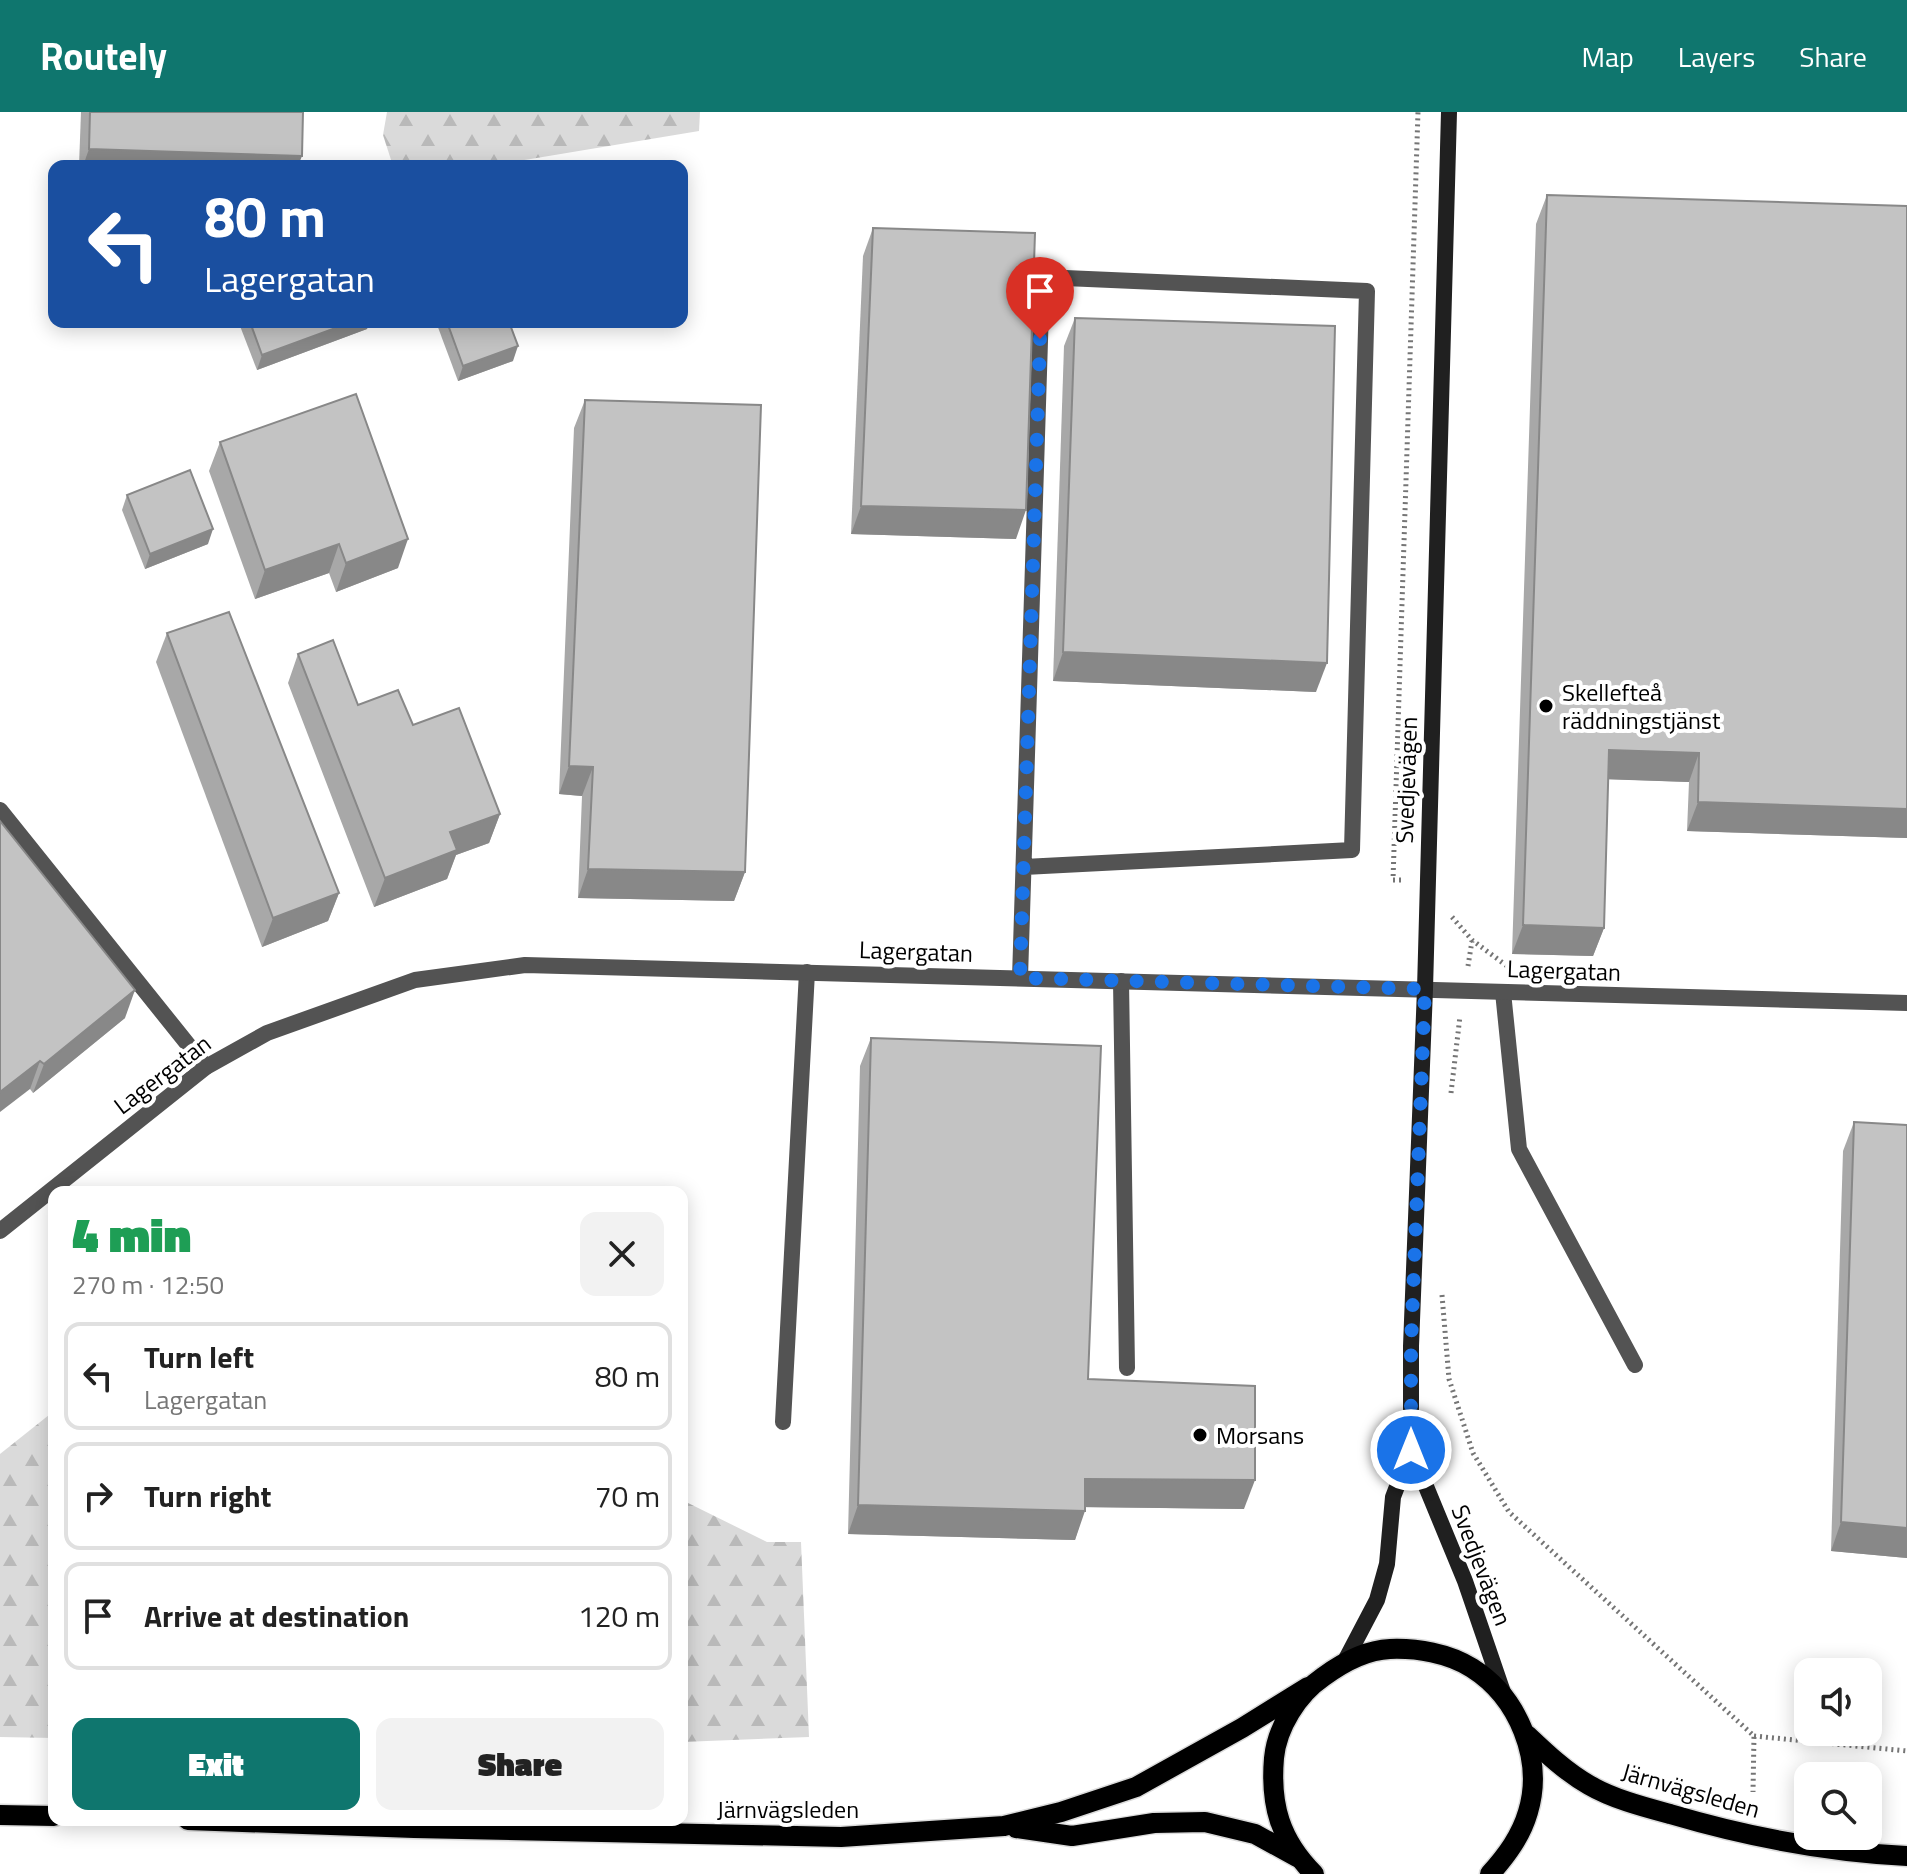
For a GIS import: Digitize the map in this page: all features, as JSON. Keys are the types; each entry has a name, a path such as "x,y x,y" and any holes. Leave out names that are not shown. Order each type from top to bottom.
{"main road":[{"name":"Järnvägsleden","path":"358,1826 841,1837 1004,1826 1061,1812 1136,1787 1308,1687 1345,1661 1387,1649 1431,1651 1472,1668 1505,1698 1527,1735 1551,1758 1591,1786 1648,1808 1740,1834 1850,1853 1907,1856"},
{"path":"1308,1687 1288,1716 1275,1750 1271,1786 1279,1822 1297,1857 1314,1874"},
{"path":"1490,1874 1515,1844 1529,1810 1532,1773 1527,1735"},
{"path":"0,1815 48,1816"},
{"name":"Järnvägsleden","path":"1004,1826 1072,1836 1154,1823 1205,1822 1255,1834 1297,1857"}],"street":[{"name":"Svedjevägen","path":"1345,1661 1377,1600 1387,1564 1393,1497 1411,1450 1411,1346 1425,989 1449,112"},
{"path":"1020,978 1042,277 1367,291 1352,850 1024,867"},
{"path":"0,810 206,1067"},
{"name":"Lagergatan","path":"57,1186 206,1067 267,1033 415,980 525,965 1907,1003"},
{"path":"783,1422 807,972"},
{"path":"1121,981 1127,1368"},
{"path":"1503,992 1519,1149 1635,1365"},
{"name":"Lagergatan","path":"0,1231 48,1193"},
{"name":"Svedjevägen","path":"1411,1450 1465,1581 1505,1698"}],"path":[{"path":"1418,112 1393,880 1428,881"},
{"path":"1450,914 1472,940 1507,966 1519,969"},
{"path":"1450,1106 1472,940"},
{"path":"1442,1294 1449,1379 1473,1453 1509,1512 1754,1736 1907,1751"},
{"path":"1753,1792 1754,1736"}],"green space":[{"path":"387,112 700,112 699,131 525,160 391,160 383,135"},
{"path":"48,1416 48,1738 0,1737 0,1454"},
{"path":"688,1503 767,1542 801,1542 809,1737 688,1742"}],"building":[{"path":"90,112 303,112 302,156 89,149"},
{"path":"1547,195 1907,206 1907,809 1698,802 1699,753 1609,750 1604,928 1523,925"},
{"path":"873,228 1035,233 1026,510 861,506"},
{"path":"1075,318 1335,326 1327,663 1063,652"},
{"path":"252,328 336,328 262,355"},
{"path":"449,328 511,328 518,346 463,366"},
{"path":"356,394 408,539 346,563 339,544 265,570 220,442"},
{"path":"585,400 761,405 745,872 588,869 593,767 569,766"},
{"path":"190,470 213,529 150,554 127,495"},
{"path":"229,612 339,893 273,918 167,633"},
{"path":"333,640 358,705 398,690 413,725 459,708 500,814 450,832 457,850 385,878 298,654"},
{"path":"0,821 135,990 44,1064 40,1061 0,1092"},
{"path":"871,1038 1101,1046 1088,1379 1255,1386 1255,1480 1085,1479 1085,1511 858,1505"},
{"path":"1854,1122 1907,1125 1907,1528 1841,1522"}],"place":[{"name":"Skellefteå räddningstjänst","path":"1546,706"},
{"name":"Morsans","path":"1200,1435"}],"route":[{"path":"1040,339 1020,978 1425,989 1411,1346 1411,1450"}]}
